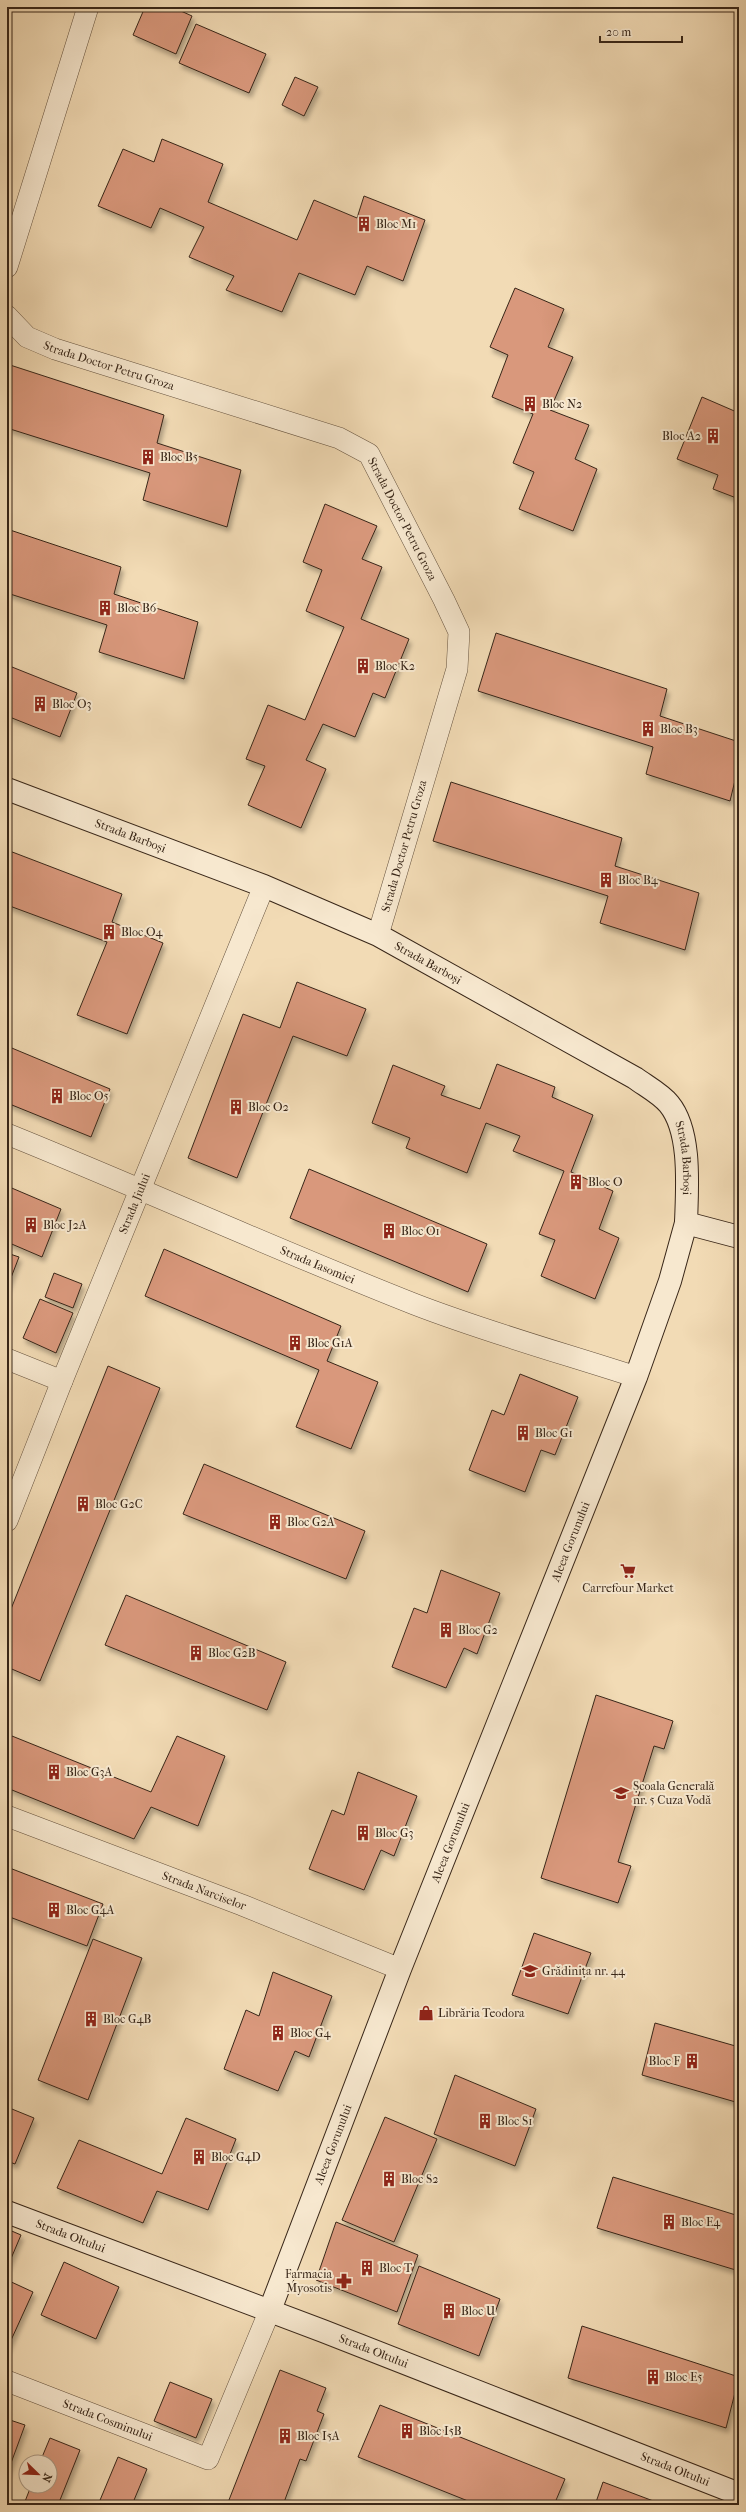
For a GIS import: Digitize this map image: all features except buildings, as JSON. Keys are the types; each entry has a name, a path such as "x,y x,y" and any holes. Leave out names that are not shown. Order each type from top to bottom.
{"street":[{"path":"7,267 88,7"},
{"name":"Strada Doctor Petru Groza","path":"7,316 27,337 55,350 339,438 369,454 459,632 457,669 378,934"},
{"name":"Strada Barboși","path":"7,788 264,886 378,934 635,1078 669,1104 679,1124 688,1166 686,1223"},
{"name":"Strada Jiului","path":"7,1521 62,1381 264,886"},
{"name":"Strada Iasomiei","path":"7,1134 142,1188 414,1304 636,1377"},
{"path":"686,1223 739,1237"},
{"name":"Aleea Gorunului","path":"208,2459 270,2310 400,1969 636,1377 670,1281 686,1223"},
{"path":"7,1359 62,1381"},
{"name":"Strada Narciselor","path":"7,1816 242,1905 400,1969"},
{"name":"Strada Oltului","path":"7,2212 270,2310 739,2494"},
{"name":"Strada Cosminului","path":"7,2381 208,2459"}],"place":[{"name":"Bloc M1","path":"364,224"},
{"name":"Bloc N2","path":"530,404"},
{"name":"Bloc A2","path":"713,436"},
{"name":"Bloc B5","path":"148,457"},
{"name":"Bloc B6","path":"105,608"},
{"name":"Bloc K2","path":"363,666"},
{"name":"Bloc O3","path":"40,704"},
{"name":"Bloc B3","path":"648,729"},
{"name":"Bloc B4","path":"606,880"},
{"name":"Bloc O4","path":"109,932"},
{"name":"Bloc O5","path":"57,1096"},
{"name":"Bloc O2","path":"236,1107"},
{"name":"Bloc O","path":"576,1182"},
{"name":"Bloc J2A","path":"31,1225"},
{"name":"Bloc O1","path":"389,1231"},
{"name":"Bloc G1A","path":"295,1343"},
{"name":"Bloc G1","path":"523,1433"},
{"name":"Bloc G2C","path":"83,1504"},
{"name":"Bloc G2A","path":"275,1522"},
{"name":"Carrefour Market","path":"628,1571"},
{"name":"Bloc G2","path":"446,1630"},
{"name":"Bloc G2B","path":"196,1653"},
{"name":"Bloc G3A","path":"54,1772"},
{"name":"Școala Generală nr. 5 Cuza Vodă","path":"621,1793"},
{"name":"Bloc G3","path":"363,1833"},
{"name":"Bloc G4A","path":"54,1910"},
{"name":"Grădinița nr. 44","path":"530,1971"},
{"name":"Librăria Teodora","path":"426,2013"},
{"name":"Bloc G4B","path":"91,2019"},
{"name":"Bloc G4","path":"278,2033"},
{"name":"Bloc F","path":"692,2061"},
{"name":"Bloc S1","path":"485,2121"},
{"name":"Bloc G4D","path":"199,2157"},
{"name":"Bloc S2","path":"389,2179"},
{"name":"Bloc E4","path":"669,2222"},
{"name":"Bloc T","path":"367,2268"},
{"name":"Farmacia Myosotis","path":"344,2281"},
{"name":"Bloc U","path":"449,2311"},
{"name":"Bloc E5","path":"653,2377"},
{"name":"Bloc I5B","path":"407,2431"},
{"name":"Bloc I5A","path":"285,2436"}]}
